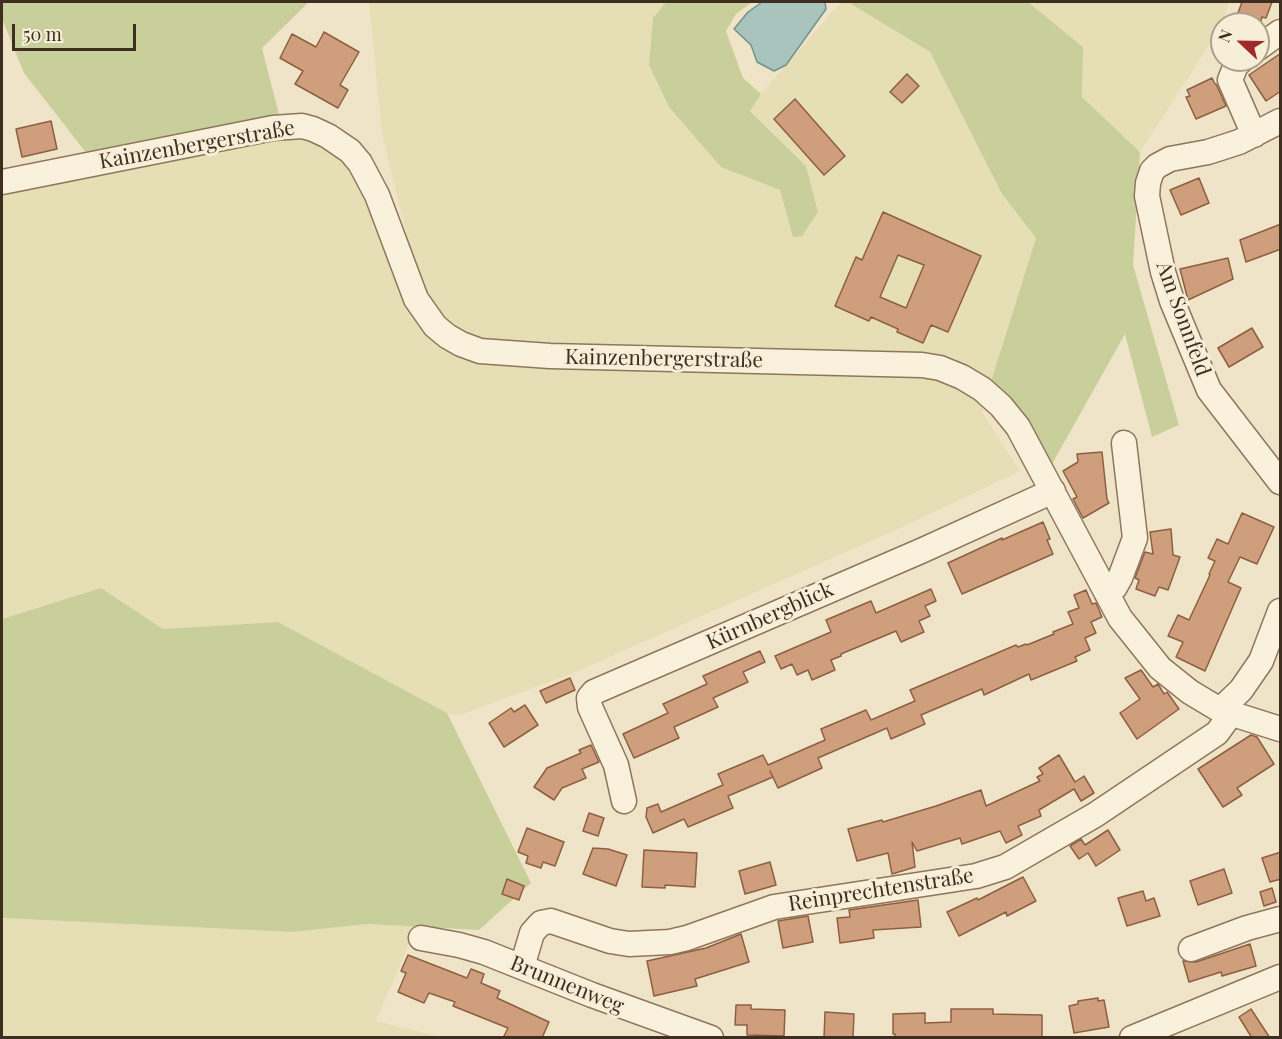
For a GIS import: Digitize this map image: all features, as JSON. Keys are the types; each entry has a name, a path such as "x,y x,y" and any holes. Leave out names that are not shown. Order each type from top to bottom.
{"street":[{"path":"1233,72 1230,80 1254,135"},
{"name":"Am Sonnfeld","path":"1281,121 1239,142 1208,152 1170,159 1152,171 1148,183 1148,196 1163,272 1209,390 1281,482"},
{"name":"Kainzenbergerstraße","path":"2,182 273,128 291,126 313,129 337,141 360,163 377,195 416,300 435,326 461,344 480,351 520,354 896,363 940,368 962,377 982,389 1001,406 1018,427 1120,618 1160,668 1190,692 1226,712 1281,729"},
{"path":"1107,594 1120,578 1135,538 1124,442"},
{"name":"Kürnbergblick","path":"624,801 616,765 590,708 589,698 594,692 921,551 1053,491"},
{"name":"Reinprechtenstraße","path":"522,967 532,933 541,924 551,921 610,941 629,944 669,942 687,938 774,907 976,876 1005,867 1095,815 1217,733 1226,712 1261,661 1281,611"},
{"path":"1191,949 1247,928 1281,919"},
{"name":"Brunnenweg","path":"421,938 467,947 601,999 711,1038"},
{"path":"1132,1038 1169,1031 1281,977"}],"shaded area":[{"path":"369,2 666,2 653,18 649,65 669,107 721,167 780,190 794,237 802,236 818,212 806,166 750,110 761,94 841,2 848,2 930,52 1002,194 1036,238 982,412 1020,471 909,524 571,674 460,715 447,713 278,622 163,629 101,588 2,619 2,188 263,134 302,133 331,142 347,155 363,177 414,305 438,334 464,351 502,359 765,366 767,354 480,343 452,329 422,297 382,134"},
{"path":"1028,2 1229,2 1226,12 1210,12 1210,44 1140,152 1082,97 1083,47"},
{"path":"2,918 293,932 368,924 414,926 413,935 376,1021 440,1037 2,1038"}],"green space":[{"path":"2,2 309,2 262,48 281,122 91,159 24,73 2,19"},
{"path":"666,2 752,2 736,14 726,31 743,78 761,94 750,111 806,166 818,212 802,236 793,237 780,190 721,167 669,107 649,65 653,18"},
{"path":"848,2 1028,2 1083,47 1082,97 1140,152 1133,265 1179,425 1152,437 1125,334 1052,464 1019,411 990,385 1036,238 1002,194 930,52"},
{"path":"101,588 163,629 278,622 447,713 531,883 479,930 368,924 293,932 2,918 2,619"}],"water":[{"path":"762,2 825,2 826,9 786,65 774,71 757,62 751,45 734,29 748,12"}],"building":[{"path":"1242,2 1272,2 1268,12 1238,12"},
{"path":"324,32 359,52 340,85 348,90 338,108 295,84 303,71 280,58 292,34 316,47"},
{"path":"1281,53 1281,91 1266,101 1249,75 1253,72 1270,72 1270,61"},
{"path":"907,74 919,86 902,103 890,92"},
{"path":"1212,78 1226,106 1196,119 1186,97 1190,96 1187,90"},
{"path":"795,99 845,156 824,175 774,119"},
{"path":"51,121 57,149 22,157 16,129"},
{"path":"1199,178 1209,203 1181,215 1170,190"},
{"path":"883,212 981,256 948,332 931,325 923,343 871,317 869,321 835,306 856,257 862,260","holes":["898,255 924,265 906,308 880,297"]},
{"path":"1281,224 1281,249 1246,262 1240,240"},
{"path":"1228,258 1233,279 1188,300 1180,269"},
{"path":"1252,328 1263,347 1229,367 1218,348"},
{"path":"1102,452 1109,503 1083,518 1073,499 1077,497 1063,471 1078,462 1077,454"},
{"path":"1242,513 1274,527 1257,564 1240,557 1228,582 1241,588 1205,671 1176,657 1183,642 1168,636 1178,615 1189,620 1215,561 1208,558 1217,539 1228,544"},
{"path":"1043,522 1053,554 962,594 948,563"},
{"path":"1171,529 1173,555 1180,557 1168,590 1159,587 1155,596 1136,589 1139,580 1135,578 1145,552 1153,554 1150,532"},
{"path":"931,589 936,601 925,606 930,616 919,621 924,632 901,642 896,631 841,654 831,660 835,670 812,680 808,670 797,675 792,664 781,669 775,656 831,632 826,620 871,601 876,613"},
{"path":"1086,590 1092,604 1096,603 1102,617 1091,622 1096,633 1085,638 1090,650 1075,657 1077,661 1031,680 1029,674 984,695 982,689 921,715 925,724 891,739 887,728 818,758 822,768 778,788 773,777 728,796 733,808 688,827 684,819 653,833 646,817 647,808 658,804 661,812 723,785 718,774 763,755 768,765 825,740 821,729 866,710 871,720 915,701 910,690 1016,645 1018,647 1027,645 1054,634 1053,632 1073,624 1068,612 1079,608 1074,595"},
{"path":"760,651 765,662 743,672 748,682 713,698 718,707 674,727 679,738 634,758 623,734 668,713 663,704 707,684 703,676"},
{"path":"1141,670 1153,687 1158,684 1164,694 1167,692 1179,709 1137,739 1120,713 1140,699 1125,678"},
{"path":"570,678 575,690 546,703 540,691"},
{"path":"525,705 538,725 504,747 489,723 511,708 514,712"},
{"path":"1251,735 1257,737 1274,764 1237,788 1242,795 1223,807 1198,769"},
{"path":"591,745 599,762 582,769 586,778 562,788 554,800 534,787 547,768 581,753 579,750"},
{"path":"1059,755 1075,782 1084,776 1094,793 1081,801 1074,789 1039,810 1041,816 1018,826 1022,835 1006,843 1000,831 962,844 960,838 917,851 912,842 915,867 892,874 888,853 857,861 848,829 882,820 883,822 981,790 986,806 1040,781 1037,777 1043,774 1039,768"},
{"path":"589,813 604,818 598,836 583,831"},
{"path":"527,828 564,842 555,866 543,862 541,868 526,863 528,856 518,852"},
{"path":"1108,830 1120,850 1096,866 1088,853 1079,859 1070,846 1081,839 1085,845"},
{"path":"593,848 608,849 627,855 616,886 583,874"},
{"path":"644,850 697,853 695,887 665,885 665,888 642,887"},
{"path":"1281,852 1281,879 1270,882 1262,858"},
{"path":"770,862 776,885 745,894 739,871"},
{"path":"1224,869 1232,893 1198,905 1190,881"},
{"path":"1023,877 1036,901 1007,916 1006,912 959,936 947,912 977,898 978,900"},
{"path":"507,879 524,886 519,900 502,894"},
{"path":"1272,888 1276,902 1264,906 1260,892"},
{"path":"1143,891 1146,901 1154,898 1160,916 1127,926 1118,898"},
{"path":"918,900 921,927 873,930 874,938 840,943 837,918 850,917 849,910"},
{"path":"808,916 813,942 783,948 778,921"},
{"path":"741,934 749,962 695,979 697,986 654,996 647,961 706,948"},
{"path":"1250,944 1256,966 1222,976 1221,972 1189,982 1183,961 1196,962"},
{"path":"408,955 467,978 471,969 484,974 481,983 500,991 497,998 549,1022 542,1038 503,1038 508,1028 453,1006 455,1002 429,993 424,1003 398,992 406,973 401,971"},
{"path":"1098,998 1098,1001 1104,1000 1109,1027 1074,1033 1069,1006 1078,1004 1078,1001"},
{"path":"736,1005 751,1005 751,1009 785,1010 784,1036 747,1035 747,1025 735,1025"},
{"path":"951,1009 993,1009 993,1014 1042,1015 1042,1038 895,1038 893,1034 893,1014 925,1013 925,1023 951,1022"},
{"path":"1251,1009 1270,1038 1252,1038 1239,1017"},
{"path":"825,1012 854,1014 853,1038 824,1038"}]}
